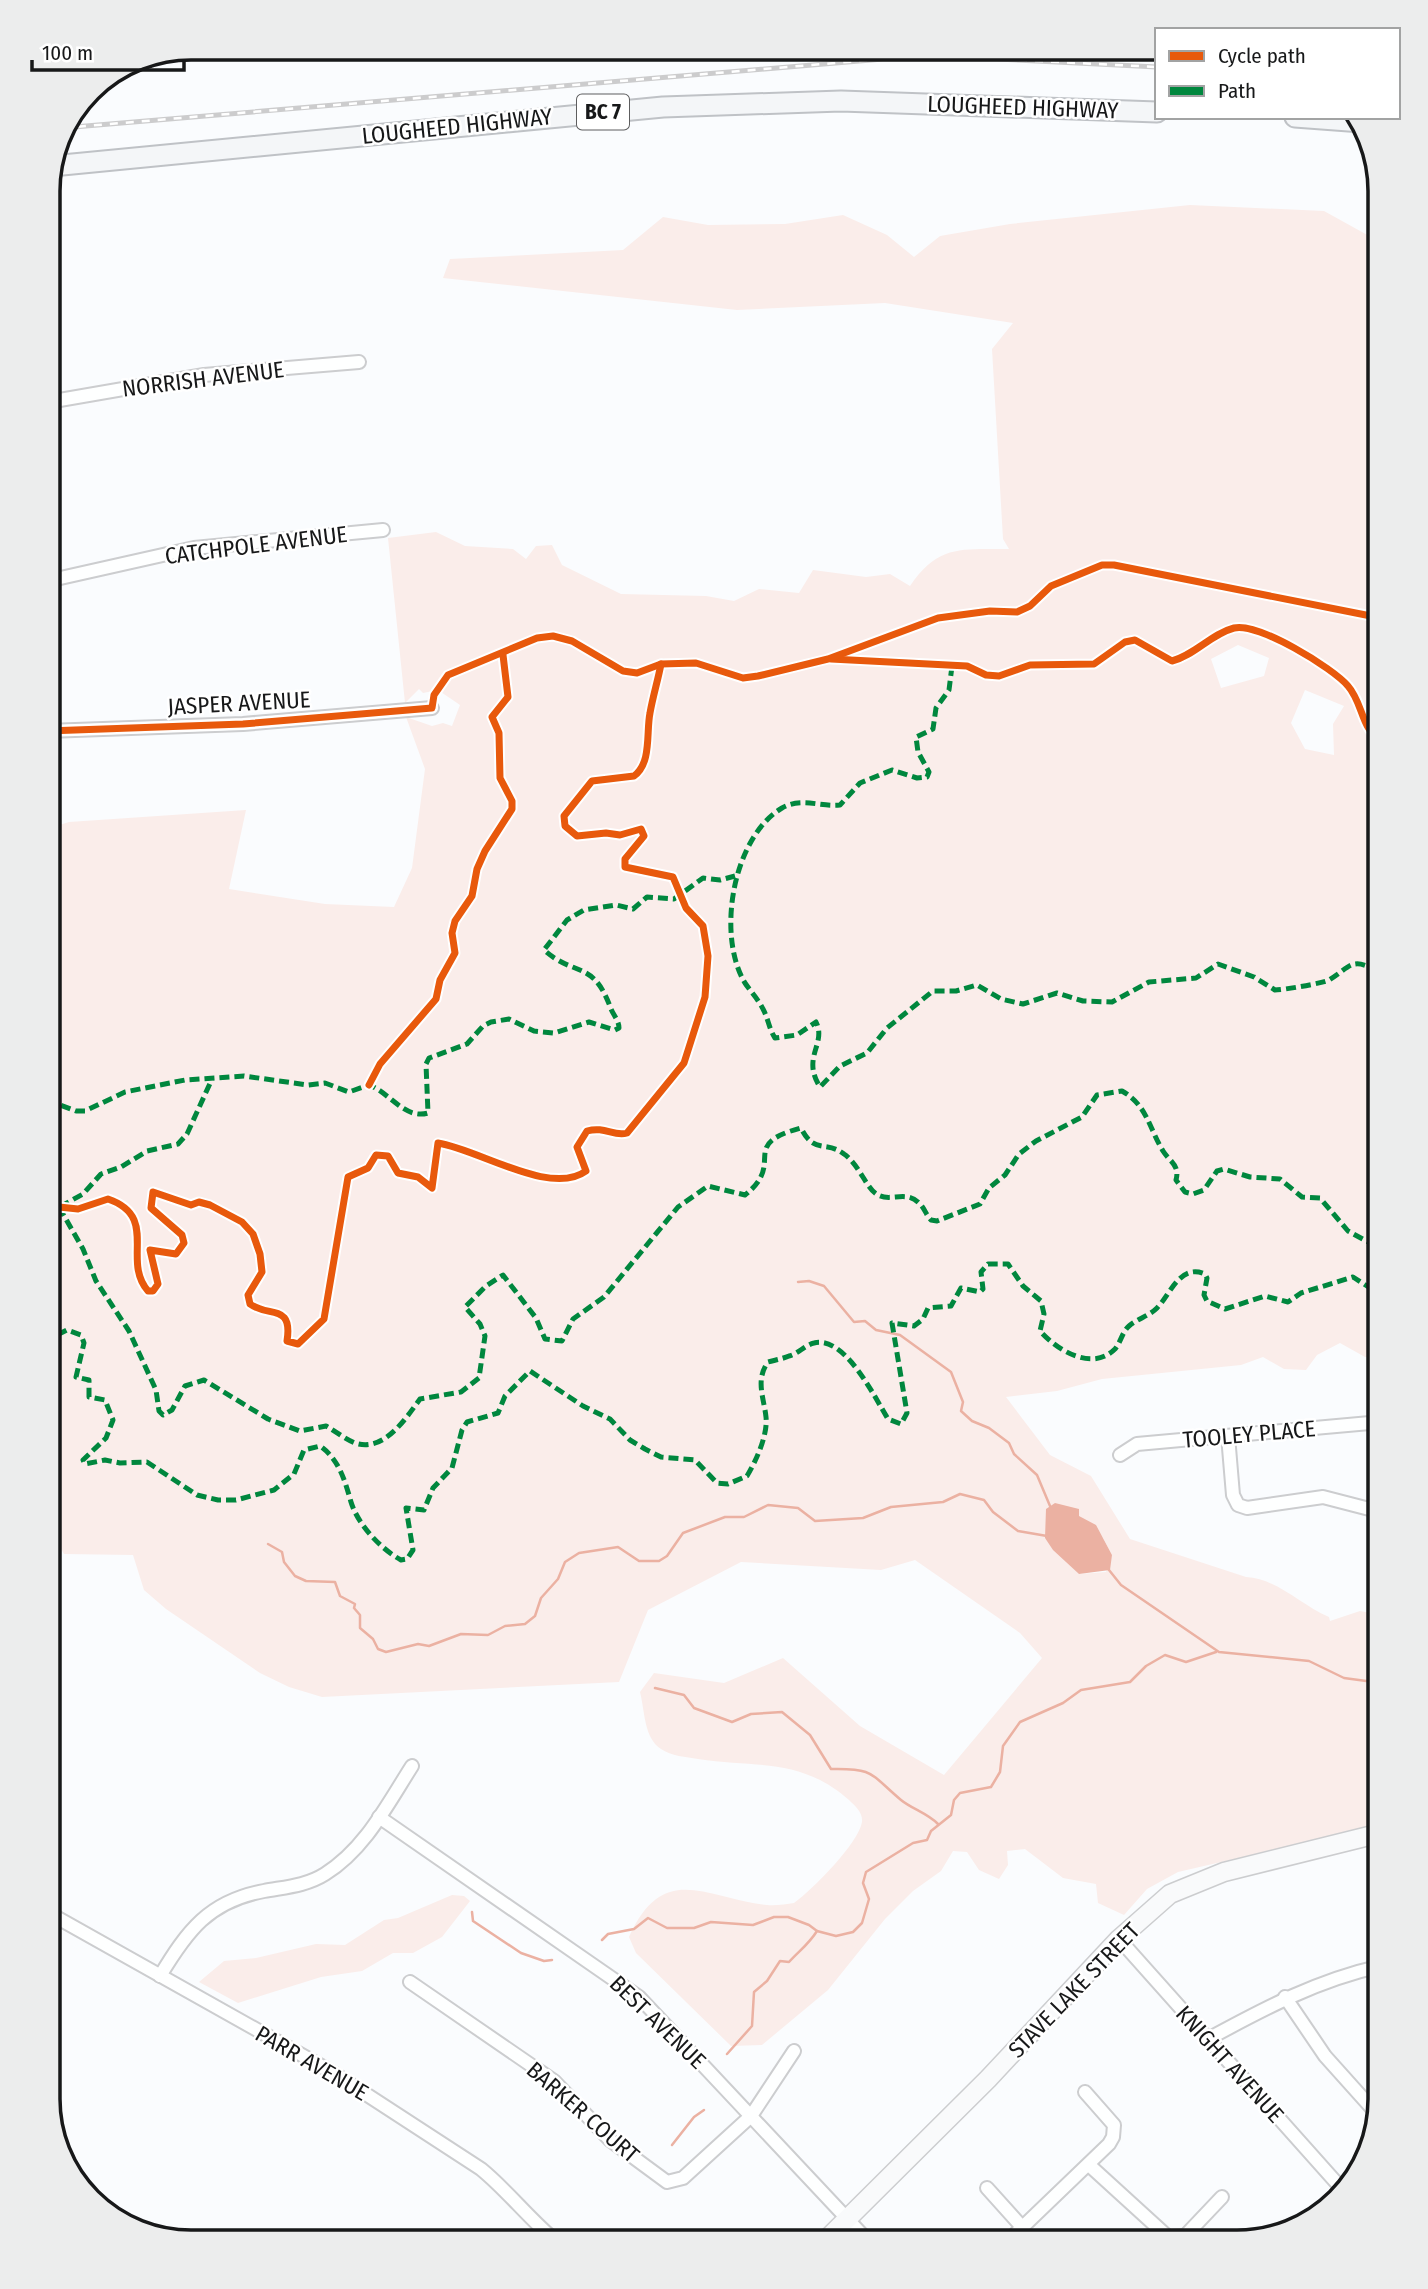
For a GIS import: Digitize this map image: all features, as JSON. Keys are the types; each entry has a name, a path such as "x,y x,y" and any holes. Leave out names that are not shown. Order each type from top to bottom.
{"main road":[{"name":"LOUGHEED HIGHWAY","path":"63,165 663,107 841,101 1155,112"},
{"path":"1322,119 1348,121"},
{"name":"STAVE LAKE STREET","path":"837,2230 988,2079 1119,1940 1182,1887 1237,1869 1368,1836"}],"street":[{"name":"NORRISH AVENUE","path":"60,400 204,375 359,362"},
{"name":"CATCHPOLE AVENUE","path":"60,578 194,548 383,530"},
{"name":"JASPER AVENUE","path":"60,731 243,724 432,708"},
{"name":"TOOLEY PLACE","path":"1120,1455 1137,1444 1368,1423"},
{"path":"1227,1436 1233,1495 1238,1505 1247,1508 1323,1497 1368,1509"},
{"path":"160,1976 178,1946 203,1917 248,1894 296,1886 324,1875 351,1856 412,1766"},
{"name":"BEST AVENUE","path":"379,1817 626,1986 858,2230"},
{"name":"PARR AVENUE","path":"60,1919 332,2072 481,2169 497,2182 541,2229"},
{"name":"KNIGHT AVENUE","path":"1119,1940 1337,2183"},
{"path":"1208,2039 1285,1997 1343,1975 1368,1969"},
{"name":"BARKER COURT","path":"410,1982 554,2081 610,2140 662,2180 675,2181 683,2178 751,2116 794,2051"},
{"path":"1285,1997 1325,2056 1368,2103"},
{"path":"1019,2230 1089,2165 1113,2137 1114,2125 1085,2092"},
{"path":"1089,2165 1160,2230"},
{"path":"987,2188 1022,2227"},
{"path":"1191,2230 1222,2197"}],"shaded area":[{"path":"1190,205 1324,211 1368,235 1368,1357 1340,1343 1317,1355 1306,1370 1284,1369 1263,1357 1241,1365 1102,1379 1057,1391 1006,1397 1050,1455 1091,1476 1130,1539 1268,1582 1329,1617 1330,1621 1360,1611 1368,1613 1368,1828 1178,1872 1147,1889 1124,1915 1098,1903 1096,1884 1063,1878 1025,1849 1007,1851 1008,1865 999,1879 979,1870 967,1852 953,1851 941,1871 913,1891 885,1919 828,1990 762,2045 731,2046 636,1953 629,1937 642,1913 657,1899 672,1891 706,1892 767,1905 794,1903 844,1854 859,1831 862,1818 849,1800 831,1786 813,1777 777,1767 684,1757 661,1749 648,1731 640,1692 654,1673 724,1683 783,1658 860,1726 944,1775 1042,1658 1020,1633 915,1560 881,1570 741,1562 648,1610 619,1682 322,1697 289,1687 260,1673 166,1609 144,1590 133,1555 64,1554 60,1547 60,825 69,822 246,810 229,889 325,904 394,907 412,868 425,769 406,717 432,726 443,723 452,726 460,705 438,690 423,693 419,689 405,703 388,538 436,532 465,546 513,549 526,559 536,546 552,545 562,565 621,594 706,596 734,601 759,589 799,593 813,570 866,577 890,574 910,586 931,562 942,556 966,550 1009,549 1003,539 992,349 1013,323 885,303 737,310 443,278 450,259 623,250 663,217 708,225 785,224 843,215 887,235 914,257 940,236 1010,224","holes":["1238,645 1269,658 1264,676 1221,688 1211,659","1305,690 1344,706 1333,724 1334,755 1305,749 1291,723","1055,1503 1087,1523 1103,1538 1112,1555 1106,1572 1079,1574 1045,1538"]},
{"path":"1055,1503 1079,1509 1079,1516 1096,1525 1112,1555 1110,1570 1079,1574 1053,1550 1045,1538 1046,1509"},
{"path":"452,1895 464,1896 470,1901 442,1937 413,1953 393,1953 362,1971 321,1977 238,2003 199,1982 224,1961 256,1958 316,1944 345,1945 384,1920 398,1918"}],"waterway":[{"path":"798,1282 809,1281 824,1286 854,1322 865,1321 876,1330 900,1335 951,1372 963,1402 961,1411 972,1421 989,1428 1009,1443 1014,1454 1037,1475 1050,1506"},
{"path":"268,1544 282,1552 284,1562 295,1576 306,1581 335,1582 340,1596 355,1604 354,1608 360,1615 360,1628 373,1639 378,1649 386,1652 418,1644 429,1646 461,1634 488,1635 505,1626 525,1624 535,1616 541,1598 558,1579 565,1562 579,1553 618,1547 639,1561 659,1561 667,1556 683,1533 725,1517 744,1517 768,1505 798,1508 815,1521 863,1518 891,1507 943,1502 960,1494 984,1500 993,1512 1018,1531 1047,1536"},
{"path":"1109,1570 1121,1585 1219,1652 1309,1661 1344,1678 1368,1681"},
{"path":"727,2054 752,2026 754,1992 767,1981 780,1961 789,1962 817,1931 836,1936 853,1932 862,1923 869,1899 863,1883 866,1872 913,1843 927,1840 931,1831 951,1815 954,1800 960,1793 991,1787 1000,1772 1003,1746 1020,1722 1063,1703 1081,1690 1130,1682 1146,1666 1165,1655 1186,1662 1216,1652"},
{"path":"655,1688 684,1695 694,1708 732,1722 751,1714 782,1712 810,1735 831,1769 856,1770 871,1774 901,1800 938,1824"},
{"path":"472,1912 473,1921 521,1953 544,1961 552,1960"},
{"path":"602,1940 608,1934 634,1929 648,1918 667,1928 694,1928 711,1922 753,1925 774,1917 788,1917 817,1931"},
{"path":"672,2145 694,2117 704,2110"}],"railway":[{"path":"77,127 871,60"},
{"path":"1017,60 1155,67"}],"marked path":[{"path":"952,666 949,690 936,708 933,729 916,737 918,752 929,772 927,777 917,778 892,770 860,783 840,805 796,803 782,808 765,822 751,841 741,863 731,914 736,963 745,983 763,1009 775,1038 797,1035 816,1022 819,1037 813,1067 820,1087 840,1066 867,1053 887,1028 933,991 956,991 977,985 1001,999 1023,1004 1057,993 1083,1001 1112,1002 1149,982 1196,978 1218,964 1254,977 1275,990 1326,981 1353,964 1368,967"},
{"path":"60,1105 76,1111 85,1111 125,1092 185,1080 244,1076 308,1085 325,1083 349,1092 369,1085 412,1113 428,1113 426,1064 429,1058 467,1044 483,1026 491,1022 509,1019 534,1031 554,1033 589,1022 615,1030 619,1028 597,983 583,971 555,959 544,950 567,920 584,910 616,905 633,909 647,897 674,899 703,878 720,880 735,876"},
{"path":"60,1207 83,1194 101,1174 121,1167 147,1151 178,1144 187,1134 212,1079"},
{"path":"60,1209 83,1249 96,1281 129,1331 156,1390 159,1411 163,1415 172,1410 185,1386 204,1380 268,1419 300,1431 326,1426 355,1443 366,1445 375,1443 393,1432 420,1399 461,1392 479,1378 485,1336 480,1324 465,1307 486,1286 503,1275 536,1318 545,1339 562,1341 573,1319 604,1297 678,1207 708,1186 745,1195 757,1183 762,1173 766,1148 771,1141 801,1128 811,1141 838,1150 849,1158 878,1195 914,1199 931,1220 937,1221 980,1204 989,1188 1005,1175 1019,1154 1036,1141 1082,1117 1097,1095 1122,1091 1142,1110 1163,1151 1175,1167 1176,1180 1185,1192 1193,1194 1204,1190 1217,1171 1224,1169 1250,1177 1280,1179 1302,1197 1320,1198 1348,1231 1368,1242"},
{"path":"60,1334 67,1330 81,1335 84,1343 76,1377 89,1380 89,1397 105,1400 113,1420 106,1438 83,1460 85,1464 105,1460 120,1463 147,1462 197,1495 218,1500 236,1500 274,1490 294,1474 304,1450 320,1446 337,1464 354,1511 365,1528 378,1543 401,1560 407,1559 413,1550 406,1508 424,1510 433,1488 452,1468 462,1430 467,1422 498,1413 505,1396 530,1371 583,1406 610,1419 630,1440 645,1449 661,1457 695,1460 717,1483 728,1484 747,1476 761,1448 766,1424 761,1382 768,1362 792,1355 814,1343 826,1343 848,1358 858,1370 888,1419 901,1424 907,1413 892,1323 914,1326 923,1319 928,1308 951,1306 961,1288 980,1292 983,1289 981,1272 988,1264 1008,1264 1023,1286 1041,1301 1044,1314 1040,1331 1047,1338 1075,1356 1096,1359 1115,1349 1127,1328 1157,1308 1176,1282 1189,1273 1205,1274 1207,1278 1204,1295 1207,1301 1225,1309 1265,1296 1288,1302 1301,1293 1353,1277 1368,1287"}],"cycle path":[{"path":"60,731 243,724 432,708 434,695 448,675 537,638 553,636 572,641 623,671 637,673 661,664 696,663 743,678 758,676 828,659 938,618 990,611 1017,612 1030,606 1051,586 1102,565 1114,565 1368,615"},
{"path":"831,659 967,666 986,675 999,676 1030,665 1094,664 1125,642 1135,640 1172,661 1226,631 1245,628 1277,639 1312,658 1340,678 1353,693 1368,726"},
{"path":"369,1085 380,1064 436,999 440,980 455,953 452,933 455,921 472,896 477,869 485,851 512,809 512,801 500,778 499,733 492,717 508,697 503,655"},
{"path":"60,1207 78,1209 108,1199 124,1207 136,1228 138,1266 148,1291 153,1291 158,1284 150,1250 176,1254 184,1243 182,1235 151,1208 153,1192 191,1205 199,1202 210,1205 242,1222 253,1234 260,1254 262,1272 248,1295 250,1304 283,1316 288,1329 287,1341 298,1344 324,1319 348,1177 368,1168 376,1155 388,1156 398,1173 418,1177 432,1188 438,1143 534,1175 571,1178 586,1171 577,1147 587,1131 627,1133 684,1063 705,997 708,956 703,926 686,908 673,877 625,867 625,859 644,836 641,829 620,835 606,833 577,836 565,826 564,816 592,781 634,776 640,770 646,755 650,713 661,664"}]}
